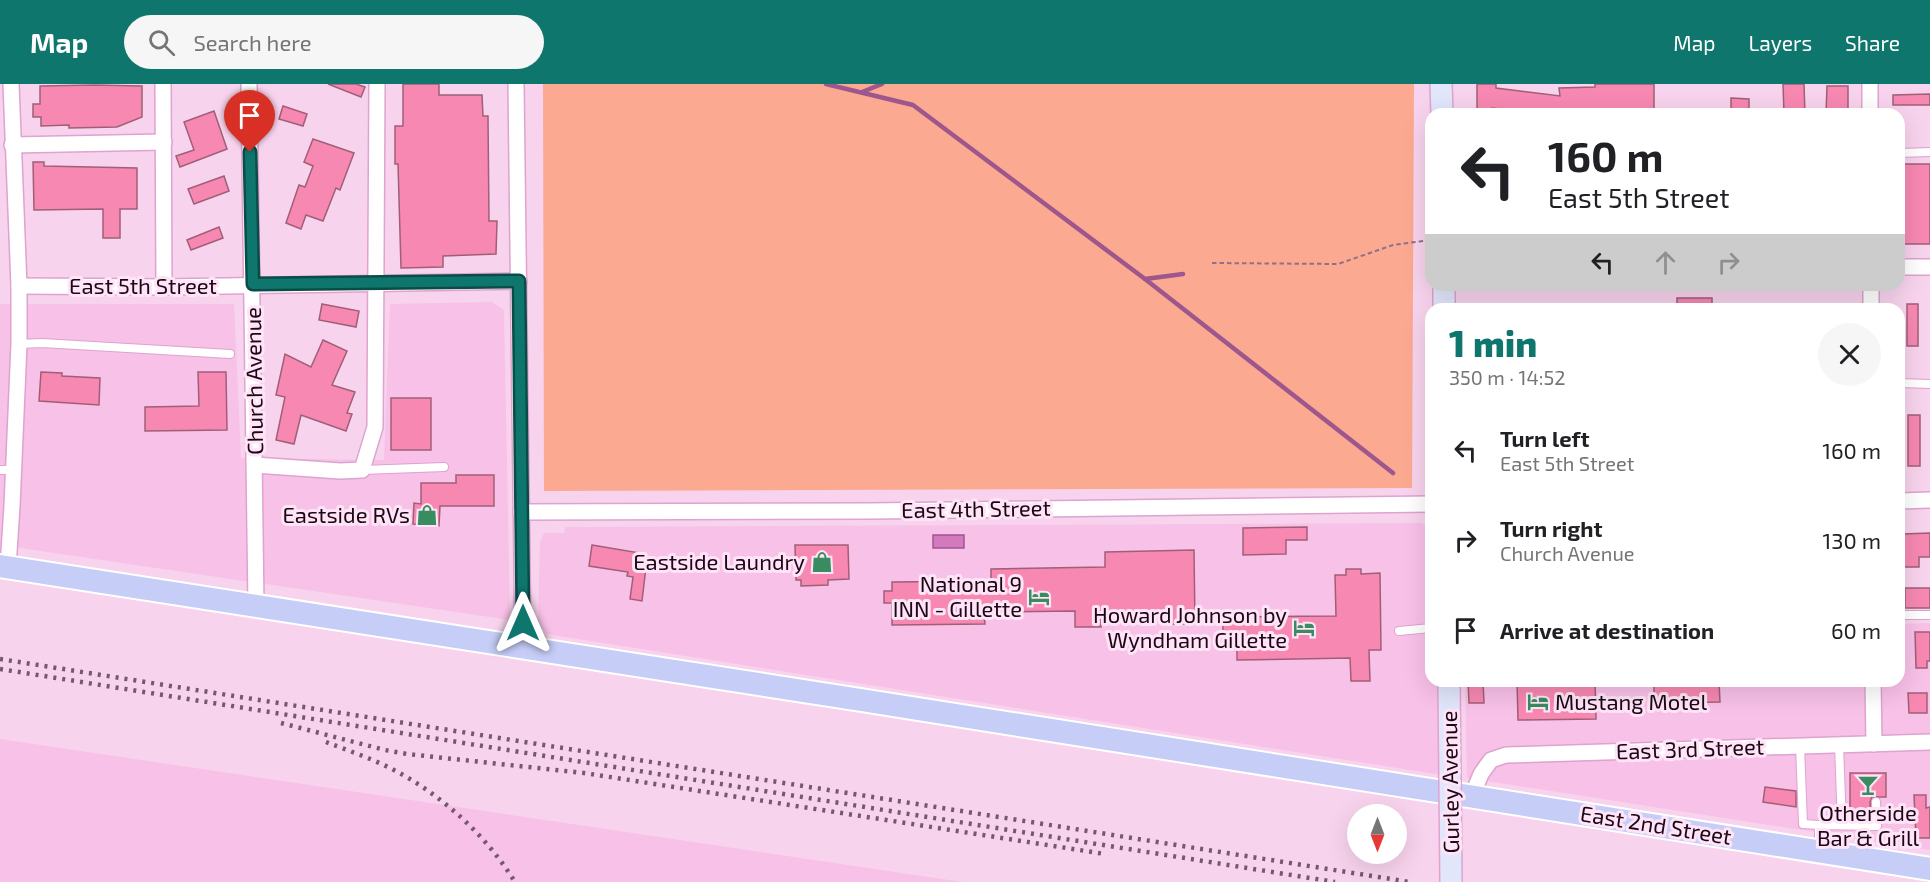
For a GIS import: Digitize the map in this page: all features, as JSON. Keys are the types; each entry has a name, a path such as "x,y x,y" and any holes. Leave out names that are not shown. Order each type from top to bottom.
{"main road":[{"name":"East 2nd Street","path":"4,566 1930,869"}],"street":[{"path":"4,566 7,470 19,344 11,84"},
{"path":"163,84 164,287"},
{"name":"Church Avenue","path":"249,84 256,606"},
{"path":"255,465 340,471 362,470 375,427 377,84"},
{"path":"516,84 523,647"},
{"path":"1441,84 1442,108"},
{"path":"1870,84 1870,108"},
{"path":"12,145 164,142"},
{"path":"1905,267 1930,267"},
{"name":"East 5th Street","path":"19,286 164,287 519,281"},
{"path":"1905,501 1930,500"},
{"name":"East 4th Street","path":"521,512 869,511 1425,504"},
{"name":"Gurley Avenue","path":"1449,687 1451,882"},
{"path":"1874,687 1874,744"},
{"name":"East 3rd Street","path":"1472,796 1481,774 1491,760 1506,755 1930,742"}],"lane":[{"path":"1905,153 1930,152"},
{"path":"19,344 42,343 230,354"},
{"path":"1905,384 1930,384"},
{"path":"362,470 444,467"},
{"path":"1905,615 1930,615"},
{"path":"1399,631 1425,629"},
{"path":"1839,745 1842,825"},
{"path":"1800,746 1803,824 1877,826 1876,802"},
{"path":"1819,825 1819,852"}],"path":[{"path":"1212,263 1338,264 1393,245 1425,241"}],"shaded area":[{"path":"543,84 1414,84 1412,488 544,491"},
{"path":"492,302 504,310 510,620 0,545 0,304 234,304 241,458 384,460 390,304"},
{"path":"1422,523 1425,526 1425,687 1440,687 1442,775 546,634 538,623 540,543 544,533 564,533 565,527"},
{"path":"933,535 964,535 964,548 933,548"},
{"path":"1930,623 1930,850 1467,778 1465,687 1905,687 1905,624"},
{"path":"0,739 962,882 0,882"}],"building":[{"path":"328,84 356,84 365,87 361,97"},
{"path":"403,84 439,84 439,95 482,95 483,116 488,116 489,221 497,221 496,254 443,256 443,267 401,268 395,126 403,126"},
{"path":"1477,84 1496,84 1496,88 1560,96 1559,88 1595,87 1595,84 1654,84 1654,108 1477,108"},
{"path":"1783,84 1804,84 1805,108 1784,108"},
{"path":"40,86 142,86 142,117 117,127 69,128 69,125 41,126 41,117 33,117 33,104 40,104"},
{"path":"1827,86 1848,86 1848,108 1826,108"},
{"path":"1930,94 1930,105 1893,105 1893,95"},
{"path":"1731,98 1749,99 1749,108 1731,108"},
{"path":"283,106 307,114 303,126 279,119"},
{"path":"214,111 227,149 180,167 176,156 194,150 184,122"},
{"path":"313,139 354,153 340,190 336,188 323,221 306,215 301,229 286,223 299,185 305,187 313,166 304,162"},
{"path":"33,162 44,162 44,166 137,168 137,209 120,209 120,238 103,238 103,209 34,210"},
{"path":"1905,164 1930,164 1930,244 1905,244"},
{"path":"224,176 229,191 194,204 188,189"},
{"path":"219,227 223,238 191,250 187,240"},
{"path":"1677,298 1712,298 1712,303 1677,303"},
{"path":"322,304 359,311 356,327 319,320"},
{"path":"1907,304 1918,304 1918,346 1907,346"},
{"path":"323,340 347,351 332,385 355,392 347,413 352,414 346,431 301,415 294,444 276,440 285,397 276,395 285,354 311,367"},
{"path":"41,372 62,373 62,376 100,378 99,405 39,401"},
{"path":"198,372 226,372 227,430 145,431 145,407 199,406"},
{"path":"391,398 431,398 431,450 391,450"},
{"path":"1908,415 1920,415 1920,466 1908,466"},
{"path":"456,475 494,475 494,506 440,506 439,526 413,524 414,503 421,504 421,483 456,483"},
{"path":"1307,527 1307,540 1286,540 1286,554 1243,555 1243,528"},
{"path":"1930,533 1930,557 1919,557 1919,567 1905,567 1905,534"},
{"path":"592,545 640,553 638,566 646,567 642,601 630,599 633,577 627,576 628,572 589,566"},
{"name":"Eastside Laundry","path":"795,545 848,545 849,579 828,580 828,585 801,586 801,580 796,580"},
{"path":"1194,550 1195,624 1162,624 1162,611 1100,611 1101,627 1075,627 1075,611 984,612 985,624 892,625 892,603 884,603 884,591 892,591 892,582 991,581 991,569 1105,567 1105,552"},
{"path":"1346,569 1361,569 1361,574 1380,573 1381,650 1369,650 1370,681 1351,681 1350,658 1237,660 1237,646 1223,646 1223,624 1230,624 1230,617 1336,616 1335,575 1346,575"},
{"path":"1905,588 1930,588 1930,608 1905,608"},
{"path":"1915,632 1930,632 1930,661 1927,661 1927,668 1916,668"},
{"path":"1468,687 1483,687 1484,703 1469,703"},
{"path":"1517,687 1595,687 1596,719 1518,720"},
{"path":"1654,687 1719,687 1720,702 1654,703"},
{"path":"1908,693 1927,693 1927,713 1909,713"},
{"name":"Otherside Bar & Grill","path":"1850,773 1886,773 1886,797 1872,797 1871,814 1850,814"},
{"path":"1765,787 1796,791 1796,807 1763,802"},
{"path":"1914,795 1926,795 1926,808 1930,807 1930,838 1916,838"}],"waterway":[{"path":"826,84 913,105 1145,279 1393,473"},
{"path":"862,92 882,84"},
{"path":"1145,279 1183,274"}],"railway":[{"path":"0,659 1410,882"},
{"path":"0,669 1335,882"},
{"path":"281,723 407,754 584,773 1105,854"},
{"path":"326,742 382,764 427,790 476,832 515,882"}],"place":[{"name":"Eastside RVs","path":"427,515"},
{"name":"Eastside Laundry","path":"822,562"},
{"name":"National 9 INN - Gillette","path":"1039,597"},
{"name":"Howard Johnson by Wyndham Gillette","path":"1304,628"},
{"name":"Mustang Motel","path":"1538,702"},
{"name":"Otherside Bar & Grill","path":"1868,785"}],"route":[{"path":"250,152 253,284 519,281 523,623"}]}
